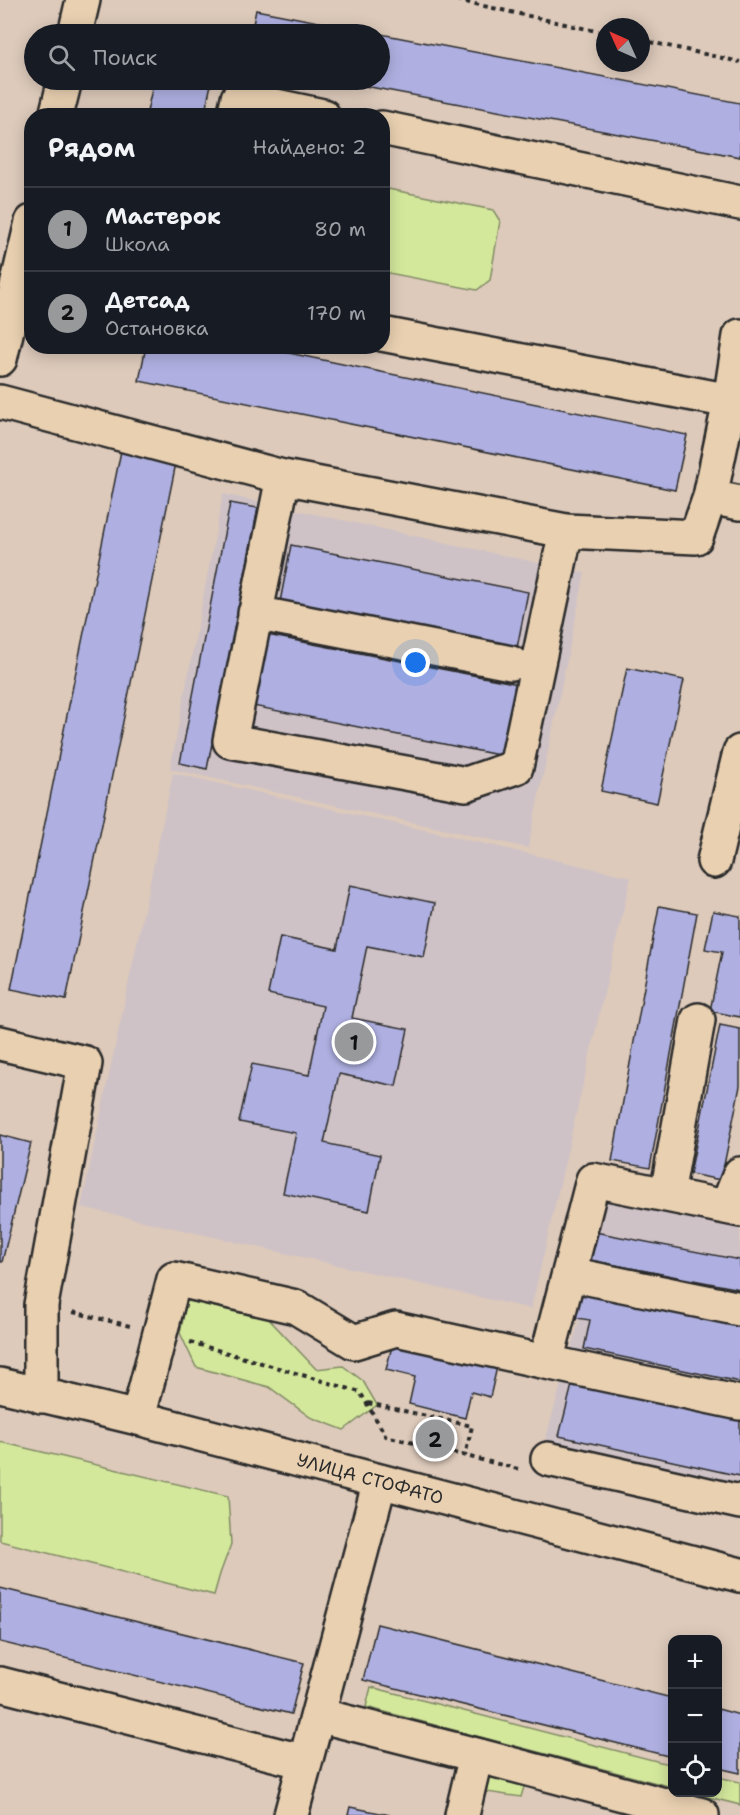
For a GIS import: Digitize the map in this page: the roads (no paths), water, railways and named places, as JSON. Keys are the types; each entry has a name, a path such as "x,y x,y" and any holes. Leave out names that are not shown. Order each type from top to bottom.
{"street":[{"path":"77,24 83,0"},
{"path":"58,108 62,90"},
{"path":"235,108 237,98 285,108"},
{"path":"390,130 740,203"},
{"path":"0,359 24,288"},
{"path":"390,336 730,401"},
{"path":"0,402 283,477 566,531 696,537 725,500 730,401 740,336"},
{"path":"283,477 230,741 466,784 516,767 566,531"},
{"path":"255,613 511,663"},
{"path":"714,861 740,752"},
{"path":"667,1194 698,1020"},
{"path":"0,1043 85,1063 41,1305 41,1396"},
{"path":"546,1362 593,1180 734,1208 740,1174"},
{"path":"568,1274 740,1309"},
{"path":"138,1418 174,1279 297,1307 354,1342 396,1329 740,1402"},
{"name":"УЛИЦА СТОФАТО","path":"0,1385 138,1418 740,1575"},
{"path":"535,1465 740,1502"},
{"path":"291,1815 380,1481"},
{"path":"0,1684 305,1762"},
{"path":"318,1715 702,1815"},
{"path":"462,1815 476,1755"}],"place":[{"name":"Мастерок","path":"354,1042"},
{"name":"Детсад","path":"435,1439"}]}
